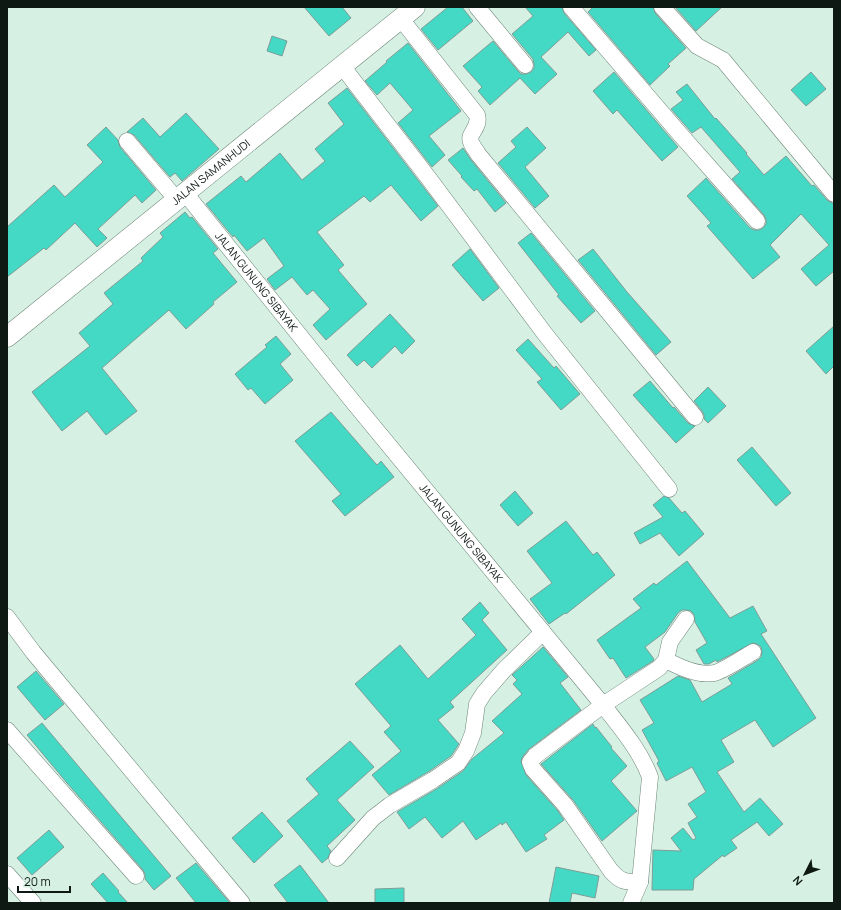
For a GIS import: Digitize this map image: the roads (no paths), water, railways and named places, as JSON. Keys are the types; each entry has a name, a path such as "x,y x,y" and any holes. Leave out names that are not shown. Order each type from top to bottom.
{"street":[{"path":"477,7 525,65"},
{"path":"571,7 757,221"},
{"path":"662,7 697,46 723,60 834,194"},
{"path":"408,13 477,115 477,126 470,137 470,142 478,154 695,417"},
{"name":"JALAN SAMANHUDI","path":"7,337 408,13"},
{"path":"342,66 546,334 669,489"},
{"name":"JALAN GUNUNG SIBAYAK","path":"127,141 181,196 603,705 636,749 646,765 650,777 640,882 631,903"},
{"path":"7,617 38,658 242,903"},
{"path":"640,882 624,882 617,878 565,805 530,762 535,756 603,705 659,668 666,660 670,642 686,619"},
{"path":"337,858 373,818 390,805 433,780 458,763 466,751 473,733 477,704 484,693 504,670 542,632"},
{"path":"666,660 675,665 693,671 710,674 716,673 753,652"},
{"path":"7,730 136,876"},
{"path":"7,874 33,903"}]}
